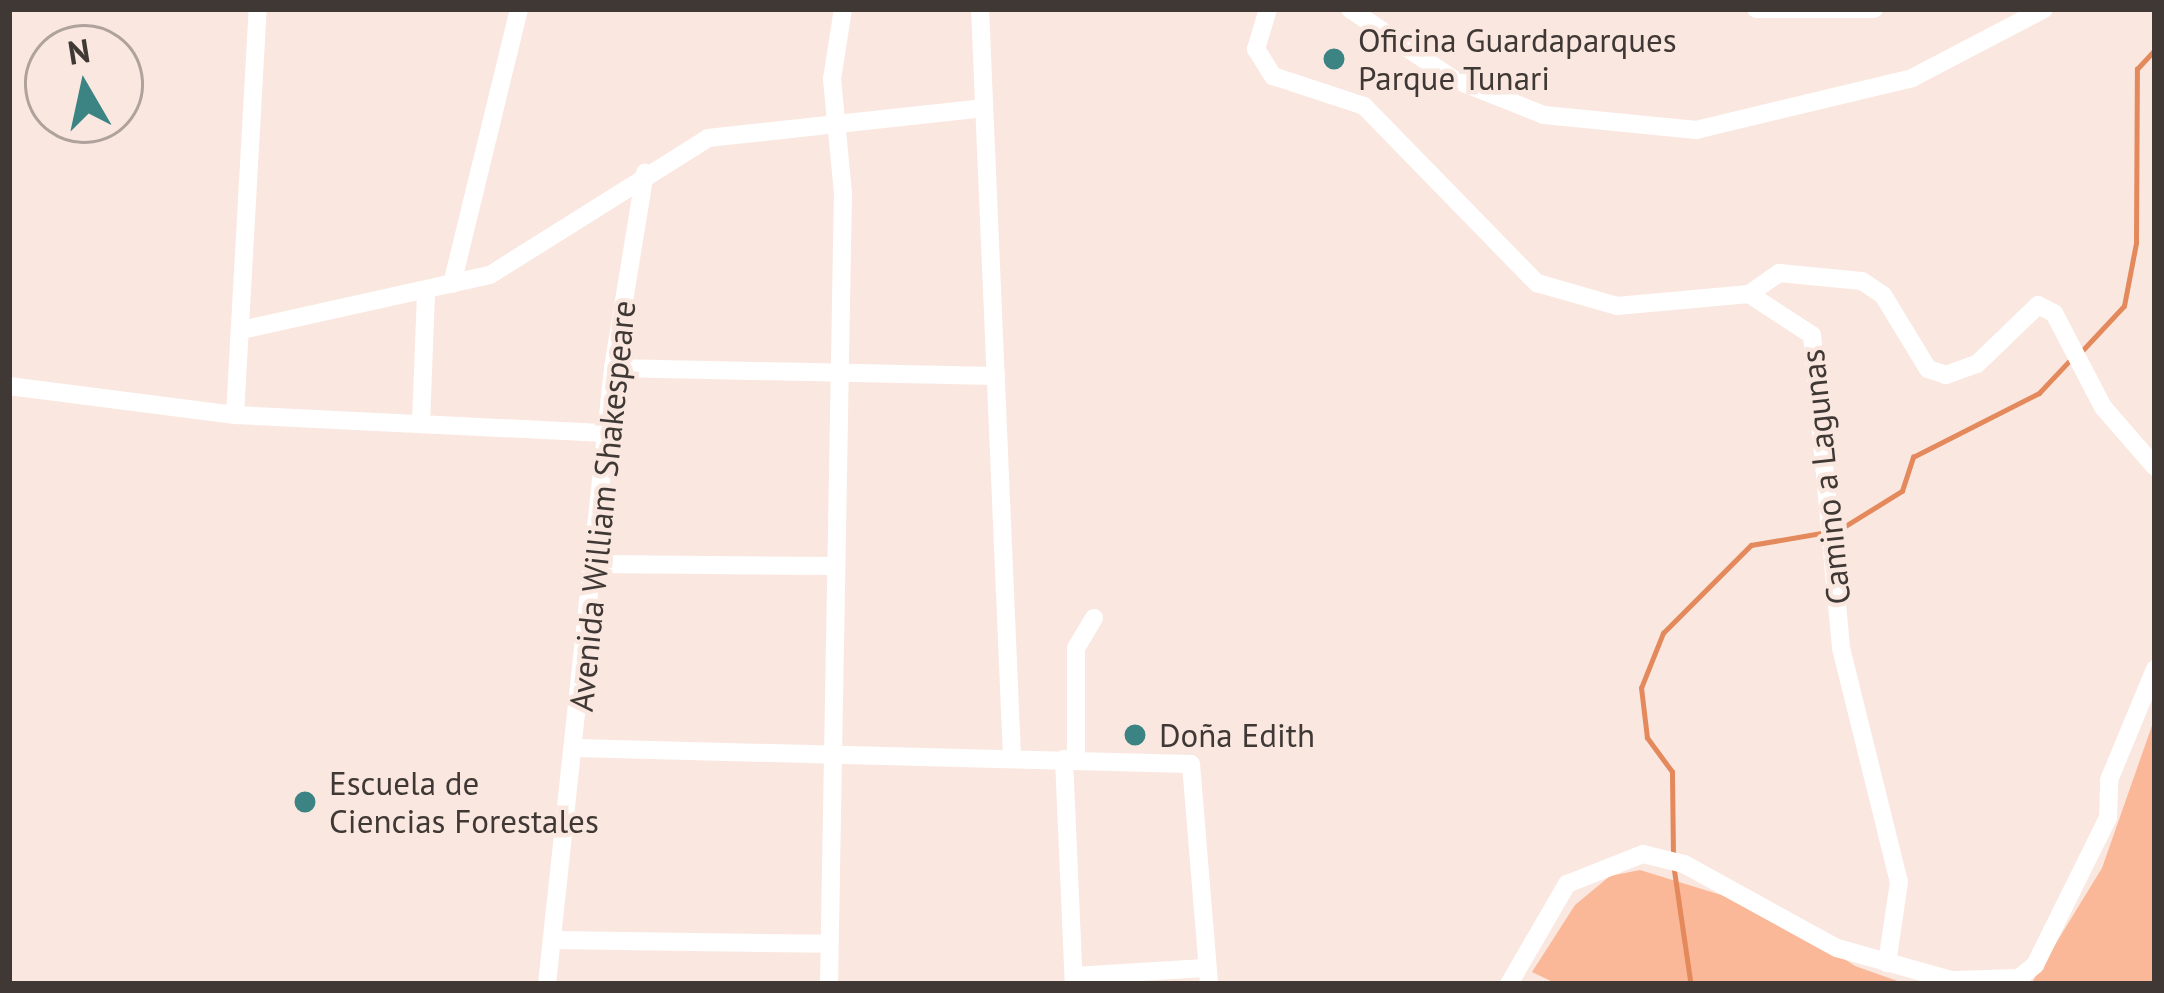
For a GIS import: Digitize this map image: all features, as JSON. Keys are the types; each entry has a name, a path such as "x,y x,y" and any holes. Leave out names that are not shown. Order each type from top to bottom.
{"street":[{"path":"235,415 246,329 258,9"},
{"path":"452,284 519,9"},
{"path":"829,984 838,371 835,117 843,9"},
{"path":"980,9 1012,758"},
{"path":"1268,9 1256,50 1273,76 1364,106 1537,283 1617,307 1749,294 1779,273 1862,281 1883,296 1928,370 1946,375 1977,364 2038,305 2054,313 2103,407 2155,467"},
{"path":"1350,9 1453,79 1544,115 1696,130 1912,78 2044,9"},
{"path":"1756,9 1874,9"},
{"path":"246,329 452,284 520,259 645,172 708,138 835,117 982,108"},
{"name":"Avenida William Shakespeare","path":"547,984 576,748 613,368 645,172"},
{"path":"421,423 426,290"},
{"name":"Camino a Lagunas","path":"1749,294 1799,318 1821,368 1841,648 1899,882 1887,963"},
{"path":"613,368 995,376"},
{"path":"9,386 235,415 606,434"},
{"path":"594,563 832,566"},
{"path":"576,748 1070,759 1191,764 1207,976 1074,980 1070,759 1076,648 1094,618"},
{"path":"1938,979 1988,983 2035,965 2108,818 2108,780 2155,669"},
{"path":"1509,984 1567,884 1610,860 1661,856 1837,948 1965,984"},
{"path":"552,940 829,944"}],"shaded area":[{"path":"2155,717 2155,984 2031,984 2102,868"},
{"path":"1640,870 1770,910 1855,966 1906,984 1557,984 1532,972 1575,905 1610,876"}],"waterway":[{"path":"2080,353 2124,306 2136,243 2137,69 2155,50"},
{"path":"1839,530 1902,491 1913,457 2039,393 2071,359"},
{"path":"1673,856 1672,772 1647,738 1641,688 1663,633 1751,545 1827,532"},
{"path":"1674,867 1691,984"}],"place":[{"name":"Oficina Guardaparques Parque Tunari","path":"1334,59"},
{"name":"Doña Edith","path":"1135,735"},
{"name":"Escuela de Ciencias Forestales","path":"305,802"}]}
